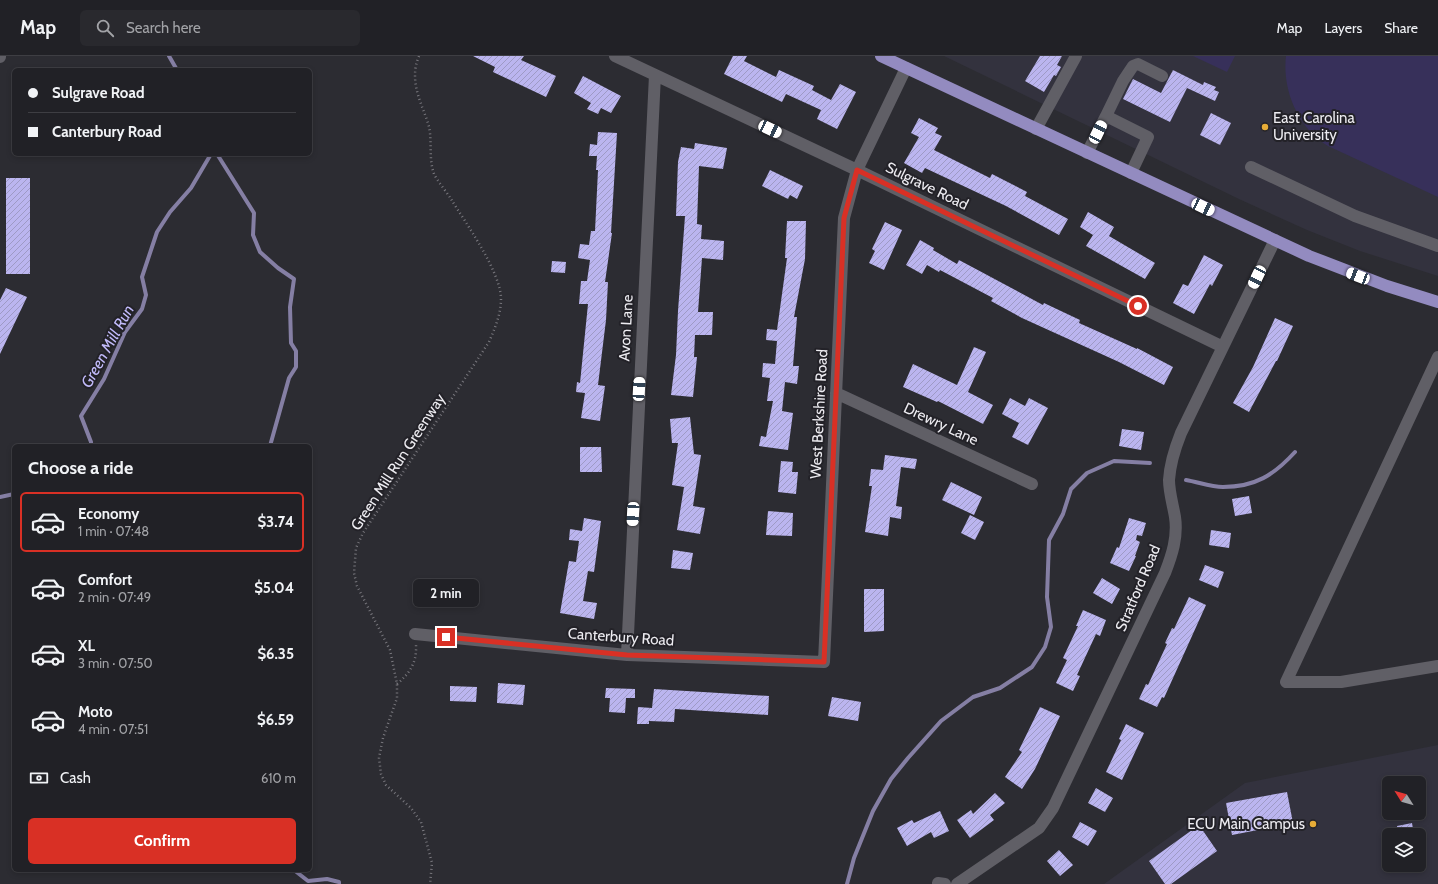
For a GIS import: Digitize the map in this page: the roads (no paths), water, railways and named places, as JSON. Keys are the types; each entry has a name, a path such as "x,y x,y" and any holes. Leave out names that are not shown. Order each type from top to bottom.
{"main road":[{"path":"881,56 1275,240 1341,269 1438,302"}],"street":[{"name":"Sulgrave Road","path":"615,56 857,170 1223,347"},
{"path":"1036,129 1076,56"},
{"path":"1087,153 1123,81 1133,66 1138,64 1162,76"},
{"name":"West Berkshire Road","path":"824,662 844,218 857,170 906,68"},
{"name":"Avon Lane","path":"627,655 655,75"},
{"path":"1106,116 1148,136 1131,173"},
{"path":"1251,167 1355,216 1438,246"},
{"name":"Stratford Road","path":"957,884 1039,828 1053,808 1165,573 1176,534 1176,519 1169,482 1173,455 1181,433 1275,240"},
{"path":"1438,357 1286,682 1341,682 1438,666"},
{"name":"Drewry Lane","path":"836,393 1032,484"},
{"name":"Canterbury Road","path":"415,634 627,655 824,662"}],"waterway":[{"name":"Green Mill Run","path":"169,56 176,68"},
{"name":"Green Mill Run","path":"91,444 81,416 104,379 125,332 142,309 146,295 142,277 157,232 170,212 191,188 210,156"},
{"name":"Green Mill Run","path":"218,156 254,213 253,235 260,252 278,268 294,279 290,307 291,343 296,351 296,367 289,378 271,444"},
{"path":"1186,480 1218,487 1245,485 1271,473 1295,452"},
{"path":"847,884 854,858 873,811 891,779 908,758 941,721 973,697 1000,688 1032,667 1045,647 1051,627 1047,597 1049,540 1063,514 1071,489 1087,473 1114,461 1150,463"},
{"name":"Green Mill Run","path":"0,497 12,494"},
{"name":"Green Mill Run","path":"297,872 308,881 327,879 339,882 339,884"}],"place":[{"name":"East Carolina University","path":"1265,127"},
{"name":"ECU Main Campus","path":"1313,824"}]}
